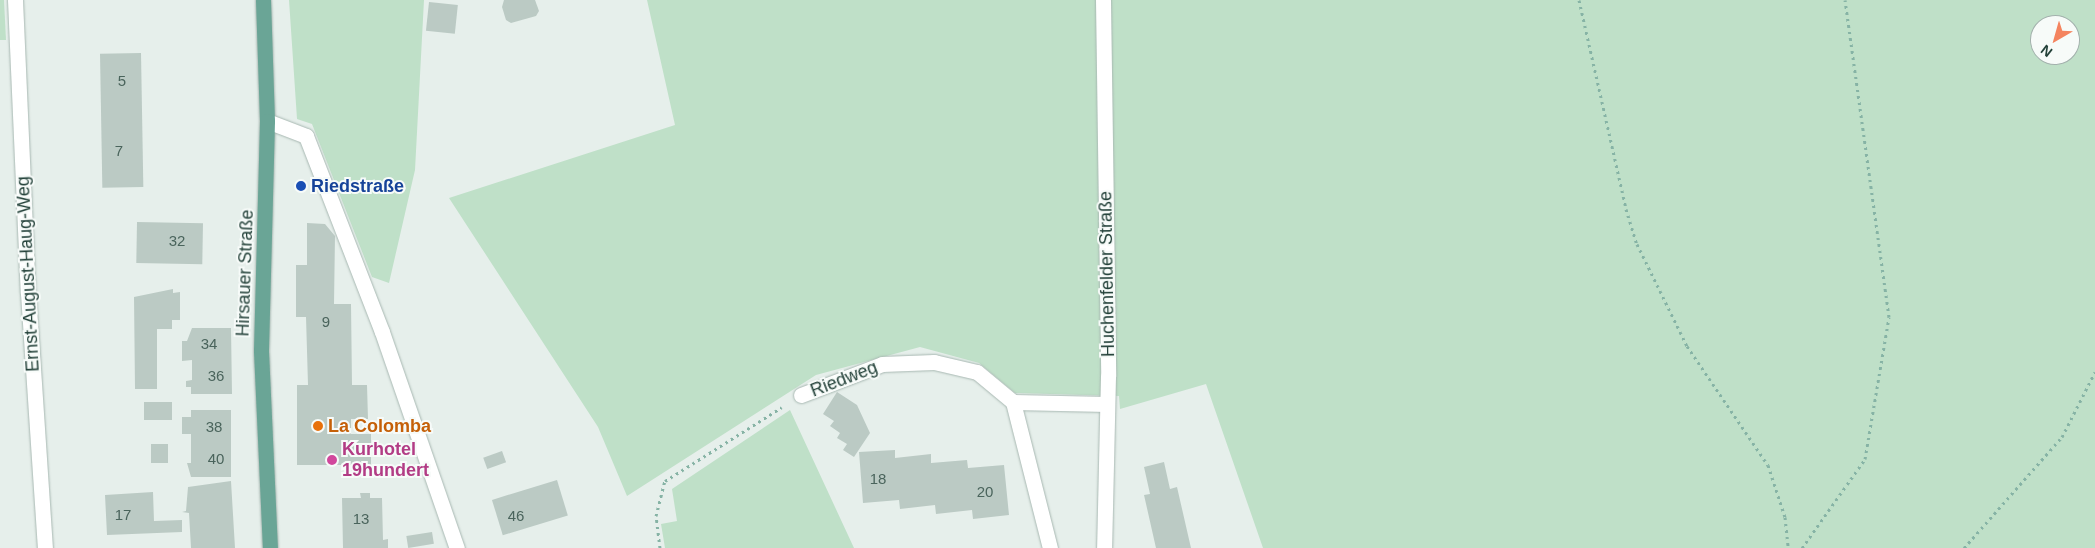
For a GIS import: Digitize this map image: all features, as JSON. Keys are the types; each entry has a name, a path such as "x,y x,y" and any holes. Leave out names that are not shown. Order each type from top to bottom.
{"main road":[{"name":"Hirsauer Straße","path":"263,0 267,121 261,351 270,548"}],"street":[{"name":"Ernst-August-Haug-Weg","path":"15,0 28,293 45,548"},
{"name":"Huchenfelder Straße","path":"1103,0 1108,404 1104,548"},
{"path":"267,121 306,136 382,332 457,548"},
{"name":"Riedweg","path":"801,395 882,364 934,362 977,372 1012,402"},
{"path":"1050,548 1012,402 1108,404"}],"path":[{"path":"1579,0 1626,210 1637,244 1687,346 1768,465 1785,517 1788,548"},
{"path":"1802,548 1865,459 1889,317 1846,0"},
{"path":"1964,548 2062,437 2095,372"},
{"name":"Riedweg","path":"660,548 656,516 665,481 801,395"}],"green space":[{"path":"0,0 4,0 6,40 0,40"},
{"path":"289,0 424,0 415,170 389,283 372,277 312,124 297,119"},
{"path":"647,0 2095,0 2095,548 1263,548 1206,384 1120,409 1119,396 1015,393 979,363 920,347 816,375 627,496 598,427 449,198 675,125"},
{"path":"790,410 854,548 665,548 661,524 677,521 672,489"}],"building":[{"path":"504,0 535,0 539,11 536,16 511,23 506,20 502,7"},
{"path":"429,2 458,5 455,34 426,31"},
{"path":"141,53 143,187 102,188 100,54"},
{"path":"137,222 203,223 202,264 136,263"},
{"path":"307,223 325,224 335,236 334,304 351,304 352,385 367,385 368,419 351,419 351,434 371,434 371,465 297,465 297,385 308,385 306,317 296,317 296,265 307,265"},
{"path":"173,289 173,293 180,292 180,320 172,320 172,329 157,329 157,389 135,389 134,297"},
{"path":"192,328 231,328 232,394 191,394 191,387 186,387 186,381 192,380 192,360 182,361 182,341 187,341"},
{"path":"837,392 857,405 870,433 854,457 843,450 847,444 837,438 840,433 830,426 834,421 823,414"},
{"path":"144,402 172,402 172,420 144,420"},
{"path":"191,410 231,410 231,477 191,477 187,463 191,463 191,434 182,434 182,417 191,417"},
{"path":"151,444 168,444 168,463 151,463"},
{"path":"895,450 895,458 931,454 931,463 967,460 968,468 1004,465 1009,515 973,519 972,510 936,514 935,505 900,509 899,500 863,503 859,452"},
{"path":"502,451 506,462 487,469 483,458"},
{"path":"1164,462 1170,489 1177,487 1191,548 1156,548 1144,495 1150,494 1144,467"},
{"path":"557,480 568,515 503,535 492,500"},
{"path":"231,481 235,548 191,548 189,513 182,512 186,511 188,487"},
{"path":"153,492 154,521 182,520 182,532 107,535 105,495"},
{"path":"360,493 370,493 370,498 382,498 383,540 388,539 388,548 343,548 342,498 361,498"},
{"path":"432,532 434,544 408,548 406,536"}],"place":[{"name":"Riedstraße","path":"301,186"},
{"name":"La Colomba","path":"318,426"},
{"name":"Kurhotel 19hundert","path":"332,460"}]}
